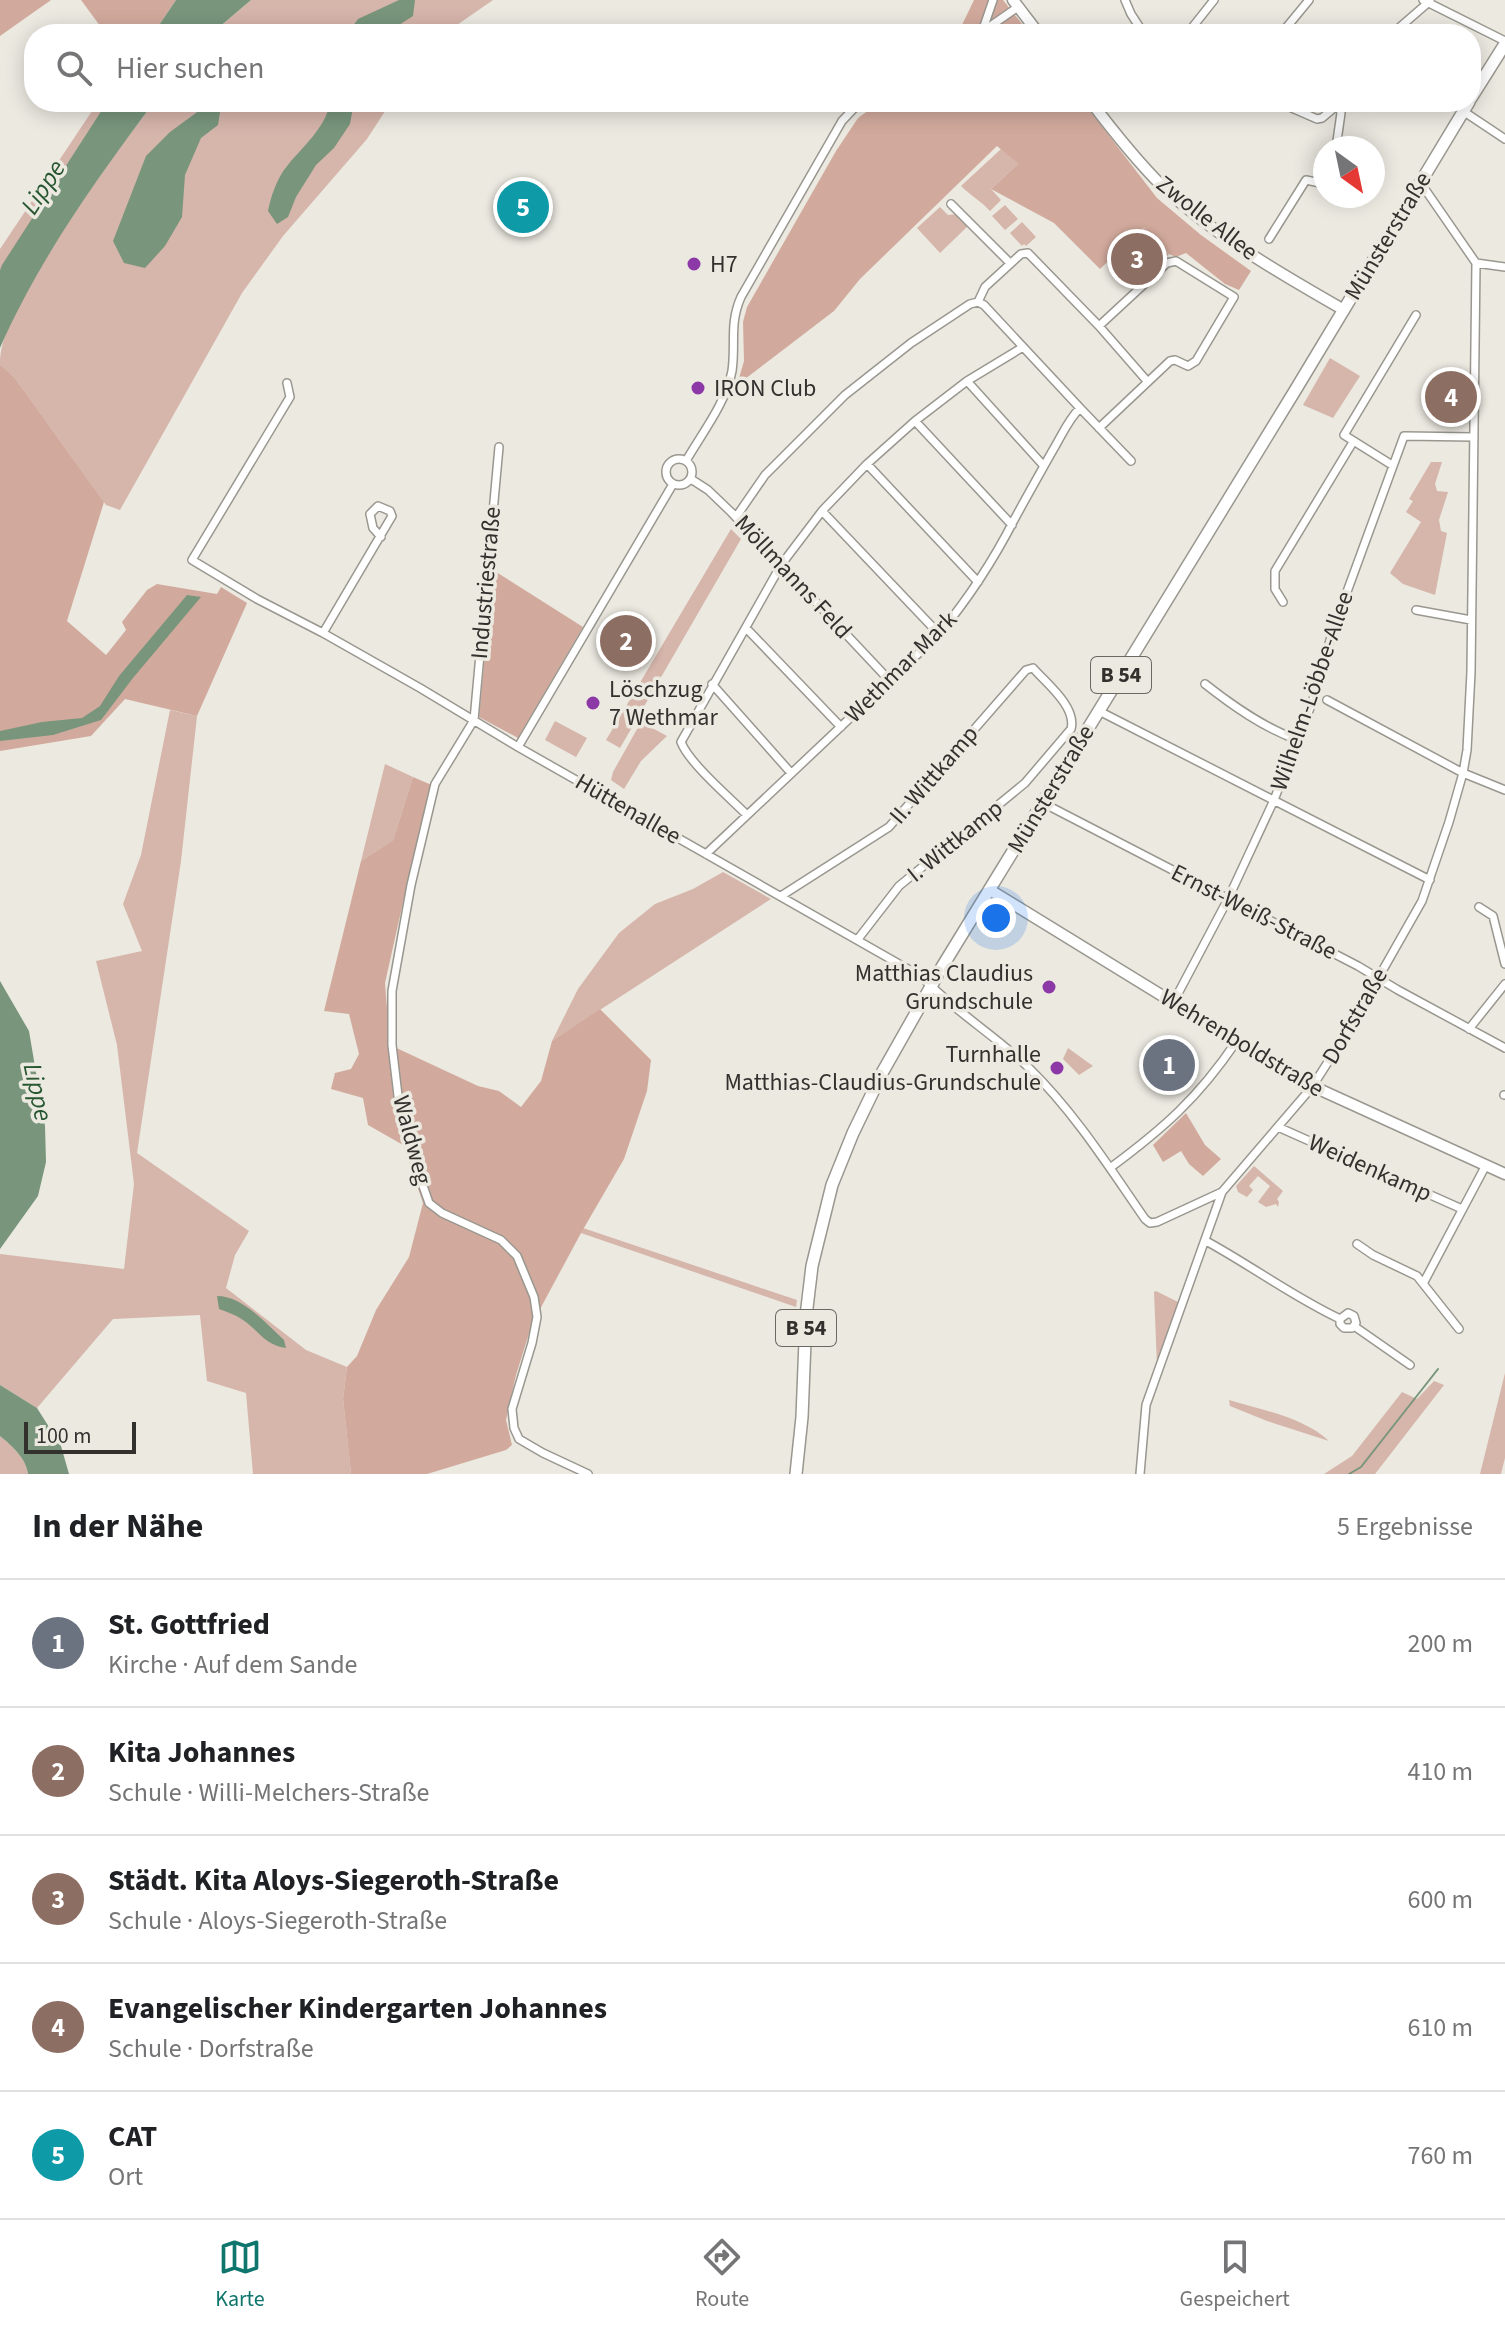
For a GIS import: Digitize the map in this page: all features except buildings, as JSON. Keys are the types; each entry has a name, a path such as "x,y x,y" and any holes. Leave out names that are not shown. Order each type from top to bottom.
{"main road":[{"name":"Münsterstraße","path":"1481,73 1505,42"},
{"name":"Münsterstraße","path":"796,1474 812,1266 829,1196 853,1133 882,1073 931,986 1463,112"}],"street":[{"path":"984,24 993,0"},
{"path":"1125,0 1138,24"},
{"path":"1195,24 1214,0"},
{"path":"1289,24 1309,0"},
{"path":"1404,24 1428,1 1471,24"},
{"path":"992,24 1015,4 1031,24"},
{"path":"1481,29 1505,42"},
{"path":"686,461 730,381 733,322 745,289 842,121 851,112"},
{"name":"Zwolle Allee","path":"1099,112 1129,151 1181,202 1265,262 1344,310"},
{"path":"1301,112 1317,119 1329,112"},
{"path":"1338,136 1341,112"},
{"path":"1476,112 1505,139"},
{"path":"1269,239 1306,180 1313,181"},
{"path":"1420,182 1476,263 1505,267"},
{"path":"951,204 1010,263"},
{"path":"736,517 765,475 845,395 911,343 978,302 985,287 1021,254 1028,253 1147,381"},
{"path":"1099,326 1167,263 1176,261 1234,297 1196,361 1188,366 1170,361 1099,428"},
{"name":"Dorfstraße","path":"1140,1474 1146,1405 1222,1192 1312,1087 1351,1026 1422,901 1463,773 1470,720 1476,263"},
{"path":"978,302 1131,461"},
{"path":"1392,465 1344,435 1416,315"},
{"path":"747,815 692,761 681,742 781,565 822,511 867,464 915,421 967,381 1023,347"},
{"path":"967,381 1043,465"},
{"name":"Hüttenallee","path":"287,383 290,397 192,560 922,977 1043,1082 1150,1223 1222,1192"},
{"name":"Wethmar Mark","path":"706,854 939,634 961,608 1012,525 1071,417 1080,408"},
{"path":"915,421 1012,525"},
{"name":"Wilhelm-Löbbe-Allee","path":"1173,1003 1228,899 1274,800 1319,682 1333,630 1404,436 1474,437"},
{"path":"1283,602 1275,589 1275,571 1353,442"},
{"name":"Industriestraße","path":"474,720 499,447"},
{"path":"674,460 686,461 692,467 691,479 685,484 673,484 666,474 668,465 674,460"},
{"path":"867,464 978,582"},
{"name":"Möllmanns Feld","path":"691,479 708,490 736,517 890,681"},
{"path":"518,747 673,484"},
{"path":"822,511 939,634"},
{"path":"323,633 381,537"},
{"path":"1416,610 1471,620"},
{"path":"746,628 841,727"},
{"name":"II. Wittkamp","path":"781,896 889,827 1026,670 1031,667 1034,670"},
{"name":"I. Wittkamp","path":"858,939 899,886 1025,783 1071,729 1073,722 1067,707 1034,670"},
{"path":"712,684 791,773"},
{"path":"1205,684 1259,722 1298,740"},
{"path":"1327,700 1463,773 1505,790"},
{"path":"1099,711 1430,880"},
{"name":"Waldweg","path":"474,720 435,784 411,885 392,991 392,1045 399,1104 408,1143 429,1203 442,1213 501,1240 517,1256 534,1297 537,1317 532,1343 512,1409 519,1439 588,1474"},
{"name":"Ernst-Weiß-Straße","path":"1043,803 1377,977 1505,1048"},
{"name":"Wehrenboldstraße","path":"990,890 1312,1087 1505,1174"},
{"path":"1479,907 1493,916 1505,964"},
{"path":"1469,1029 1505,984"},
{"path":"1110,1168 1190,1103 1236,1042"},
{"name":"Weidenkamp","path":"1278,1127 1462,1209"},
{"name":"Weidenkamp","path":"1424,1282 1486,1165"},
{"path":"1206,1241 1305,1302 1340,1319 1344,1328 1354,1326 1410,1365"},
{"path":"1357,1244 1417,1276 1459,1329"}],"shaded area":[{"path":"0,0 51,0 0,36"},
{"path":"81,0 176,0 160,24 99,24"},
{"path":"251,0 493,0 458,24 223,24"},
{"path":"974,0 1003,0 1022,24 962,24"},
{"path":"91,112 101,112 0,270 0,249"},
{"path":"147,112 385,112 367,139 283,236 242,293 120,510 106,505 15,378 0,364 3,342 11,320 91,189"},
{"path":"866,112 1091,112 1157,198 1251,271 1239,290 1225,284 1186,253 1176,257 1169,254 1144,227 1100,269 1054,223 991,189 1018,164 997,146 860,279 834,311 737,385 744,361 743,322 747,307 858,118"},
{"path":"1001,149 1018,164 991,189 1001,200 990,211 961,186"},
{"path":"1005,205 1018,219 1005,230 992,216"},
{"path":"940,207 948,215 957,214 969,225 940,253 917,228"},
{"path":"1022,222 1036,237 1026,246 1022,246 1010,233"},
{"path":"1144,227 1169,254 1159,264 1157,262 1165,255 1144,233 1134,245 1130,241"},
{"path":"1133,247 1132,258 1123,269 1133,279 1125,287 1111,272 1119,271 1116,264 1120,260 1118,252 1122,248 1127,253"},
{"path":"1330,358 1360,376 1333,418 1303,405"},
{"path":"0,364 15,378 104,502 67,621 106,655 126,630 122,622 147,590 157,584 217,594 221,587 247,603 197,716 125,699 91,736 0,751"},
{"path":"1431,462 1442,462 1435,484 1437,491 1448,492 1439,520 1441,531 1447,533 1435,595 1403,584 1390,573 1421,522 1406,512 1413,501 1409,499"},
{"path":"731,529 741,539 620,748 606,740"},
{"path":"493,570 583,627 518,738 479,717"},
{"path":"170,710 197,716 181,861 137,1153 249,1231 235,1255 226,1288 306,1350 347,1367 343,1399 351,1474 253,1474 246,1393 207,1381 200,1315 113,1319 37,1408 0,1385 0,1254 124,1269 134,1184 117,1045 96,961 142,951 123,904 141,855"},
{"path":"555,721 587,738 576,757 545,740"},
{"path":"641,722 667,736 641,761 624,789 611,780 613,772"},
{"path":"385,764 413,777 393,840 361,861"},
{"path":"413,777 434,786 410,871 385,983 390,1045 478,1086 499,1091 521,1107 541,1081 552,1041 600,1009 651,1060 647,1091 624,1159 532,1324 506,1420 512,1445 506,1450 427,1474 351,1474 343,1399 347,1367 357,1356 376,1310 409,1257 423,1203 403,1145 368,1125 363,1098 331,1089 335,1073 351,1069 359,1054 349,1014 324,1011 361,861 393,840"},
{"path":"723,872 771,899 552,1041 578,989 619,933 655,904 693,889"},
{"path":"1068,1048 1093,1066 1079,1075 1063,1059"},
{"path":"1186,1113 1205,1145 1221,1159 1203,1176 1189,1164 1181,1151 1163,1162 1153,1145"},
{"path":"1254,1166 1283,1191 1277,1199 1278,1207 1276,1204 1266,1207 1258,1202 1270,1186 1258,1176 1249,1186 1253,1190 1247,1197 1238,1192 1236,1186"},
{"path":"583,1228 797,1300 796,1307 581,1233"},
{"path":"1154,1292 1180,1303 1157,1365"},
{"path":"1505,1373 1505,1458 1501,1474 1480,1474"},
{"path":"1434,1381 1444,1385 1375,1474 1324,1474 1352,1456 1402,1392 1417,1399"},
{"path":"1229,1400 1295,1420 1329,1441 1230,1406"},
{"path":"0,1436 14,1448 28,1474 0,1474"}],"water":[{"path":"176,0 251,0 223,24 160,24"},
{"path":"399,0 415,0 413,16 401,24 354,24 358,19"},
{"path":"101,112 147,112 51,252 0,348 2,265"},
{"path":"197,112 220,112 218,125 201,138 185,175 182,217 165,246 145,268 124,263 113,241 146,156 170,132"},
{"path":"328,112 352,112 350,124 334,148 316,165 296,197 288,217 277,224 268,211 276,184"},
{"path":"187,595 201,597 101,720 53,735 0,741 0,731 82,718 100,706 119,676"},
{"name":"Lippe","path":"0,981 29,1031 45,1126 46,1162 38,1196 0,1249"},
{"path":"217,1296 245,1305 284,1340 286,1348 273,1344 240,1318 219,1309"},
{"path":"0,1385 37,1408 61,1446 69,1474 28,1474 14,1448 0,1436"}],"waterway":[{"path":"1349,1474 1361,1467 1438,1369"}],"place":[{"name":"CAT","path":"523,207"},
{"name":"Städt. Kita Aloys-Siegeroth-Straße","path":"1137,259"},
{"name":"H7","path":"694,264"},
{"name":"IRON Club","path":"698,388"},
{"name":"Evangelischer Kindergarten Johannes","path":"1451,397"},
{"name":"Kita Johannes","path":"626,641"},
{"name":"Löschzug 7 Wethmar","path":"593,703"},
{"name":"Matthias Claudius Grundschule","path":"1049,987"},
{"name":"St. Gottfried","path":"1169,1065"},
{"name":"Turnhalle Matthias-Claudius-Grundschule","path":"1057,1068"}]}
